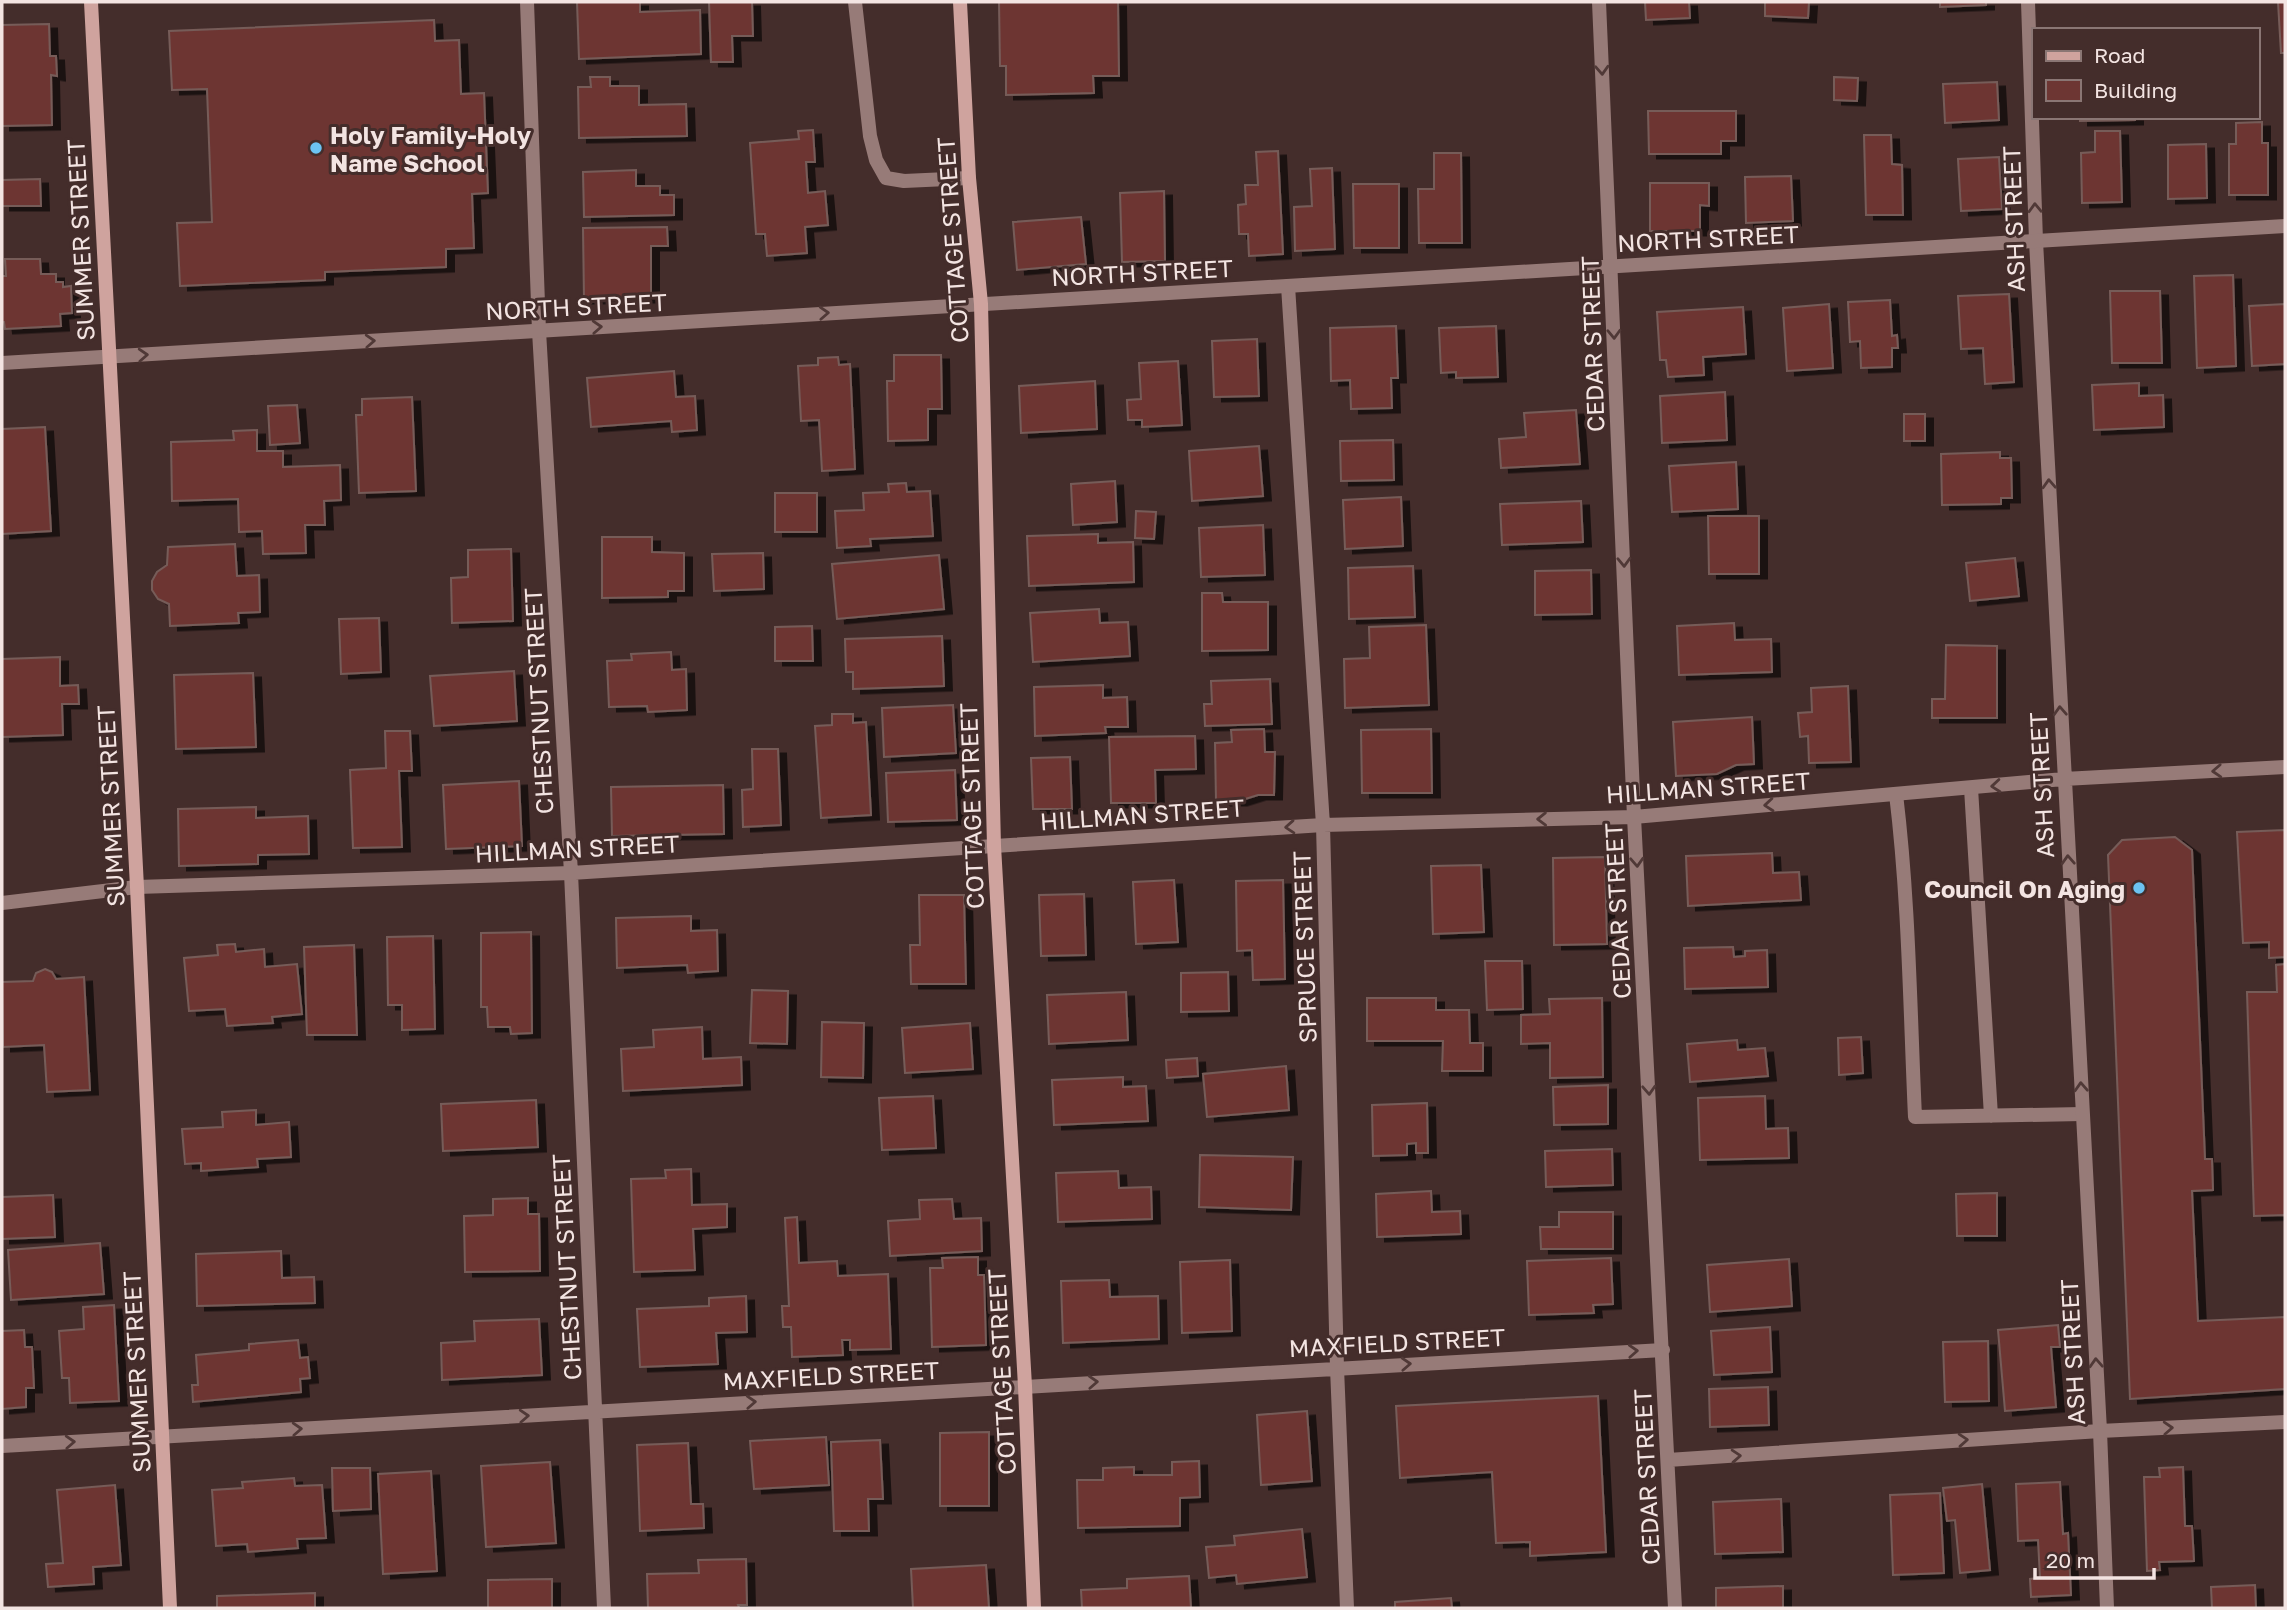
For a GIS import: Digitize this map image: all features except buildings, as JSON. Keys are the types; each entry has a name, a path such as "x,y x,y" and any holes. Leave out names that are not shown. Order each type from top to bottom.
{"main road":[{"name":"SUMMER STREET","path":"91,2 137,887 170,1608"},
{"name":"COTTAGE STREET","path":"960,2 969,178 981,304 994,846 1025,1386 1034,1608"}],"street":[{"name":"CHESTNUT STREET","path":"527,2 539,331 571,873 604,1608"},
{"path":"855,2 870,136 876,160 886,178 904,181 969,178"},
{"name":"CEDAR STREET","path":"1599,2 1634,817 1675,1608"},
{"name":"ASH STREET","path":"2028,2 2036,241 2100,1431 2107,1608"},
{"name":"NORTH STREET","path":"2,363 2285,226"},
{"name":"SPRUCE STREET","path":"1288,286 1323,825 1337,1368 1347,1608"},
{"name":"HILLMAN STREET","path":"2,903 137,887 571,873 1323,825 1634,817 2064,779 2285,767"},
{"path":"1971,788 1992,1116"},
{"path":"1896,794 1908,946 1915,1118 2082,1114"},
{"name":"MAXFIELD STREET","path":"2,1446 1663,1350"},
{"path":"1668,1460 2100,1431 2285,1422"}],"place":[{"name":"Holy Family-Holy Name School","path":"316,148"},
{"name":"Council On Aging","path":"2139,888"}]}
